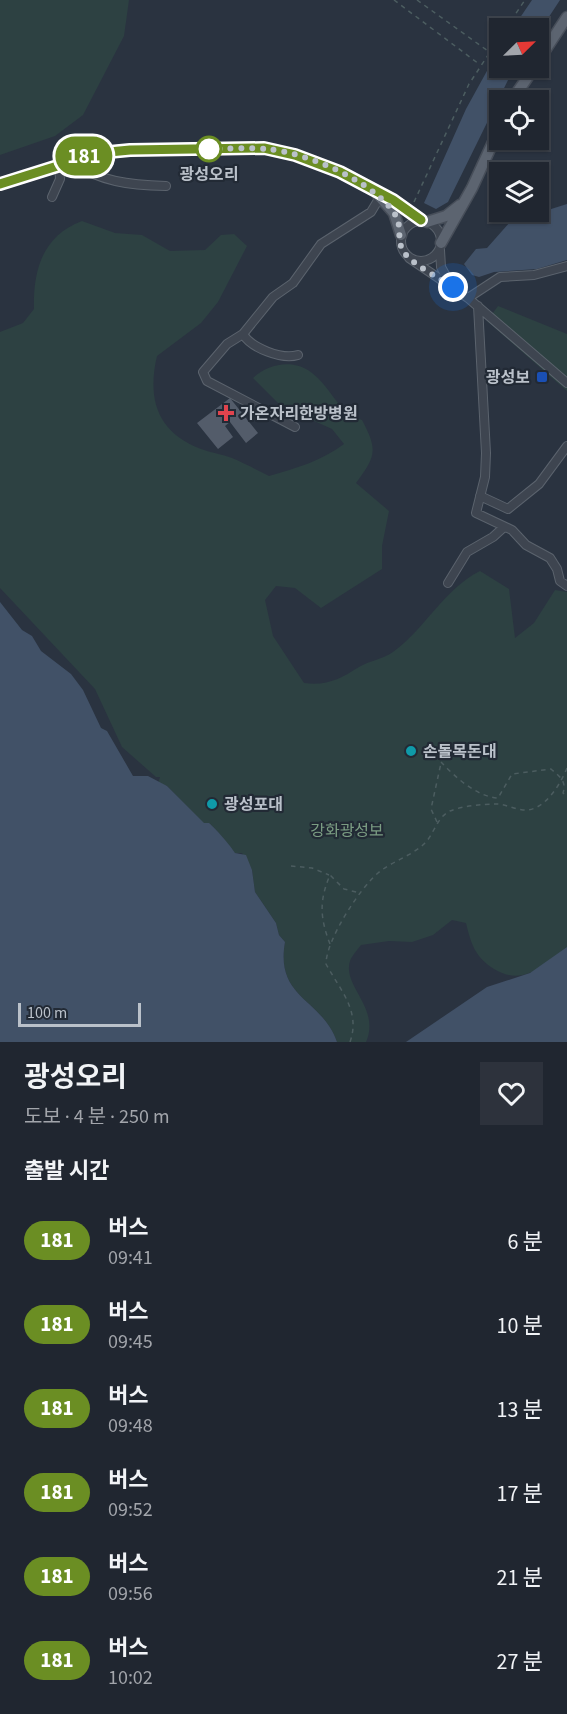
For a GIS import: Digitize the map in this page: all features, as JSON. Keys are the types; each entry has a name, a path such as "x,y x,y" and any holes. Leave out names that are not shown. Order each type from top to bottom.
{"main road":[{"path":"549,44 567,17"},
{"path":"0,184 64,163 120,150 264,148 302,158 361,182 424,221 446,216 460,205 472,188"},
{"path":"441,246 489,150"},
{"path":"361,182 380,197 394,213 401,235"}],"street":[{"path":"52,196 64,163 110,182 166,186"},
{"path":"296,427 203,377 203,372 232,340 243,334 273,297 293,283 321,244 371,212 380,197"},
{"path":"453,287 441,267 438,229 424,221 409,224 401,235 401,248 409,258 468,298 565,380"},
{"path":"409,258 423,262 436,256 441,246"},
{"path":"468,298 500,277 534,275 567,266"},
{"path":"478,306 486,453 476,513 512,530 526,545 550,558 557,569 560,581 567,586"},
{"path":"243,334 250,344 288,357 298,355"},
{"path":"480,496 508,509 539,484 567,446"},
{"path":"448,583 467,552 493,537 504,527"}],"path":[{"path":"394,0 480,65"},
{"path":"408,211 424,185 480,65 489,52 417,0"},
{"path":"513,18 525,0"},
{"path":"438,823 431,809 441,762 452,774 490,798 498,798 512,774 551,769 563,779 565,787 563,793 567,797"},
{"path":"350,1042 355,1023 348,1002 326,964 330,944 361,893 378,873 425,843 438,823 452,811 497,804 522,810 536,808 548,799 563,779 567,768"},
{"path":"291,866 312,868 330,875 344,889 361,893"},
{"path":"330,875 321,901 320,916 330,944"}],"green space":[{"path":"0,0 129,0 124,36 83,115 55,136 0,155"},
{"name":"강화광성보","path":"82,221 115,233 142,235 170,251 205,250 221,235 234,234 247,246 218,302 201,323 157,356 153,386 159,412 174,433 186,442 232,458 269,476 327,455 344,444 332,429 281,406 253,378 273,366 289,364 305,368 312,373 346,411 362,420 367,430 372,446 371,459 356,483 389,511 382,546 382,569 321,608 295,588 276,586 265,600 273,636 304,683 333,681 393,652 415,632 445,598 480,571 509,589 515,638 534,623 555,590 567,592 567,947 533,972 515,976 494,969 482,960 475,949 466,923 452,920 433,935 412,942 389,941 361,945 350,961 349,970 369,1019 369,1030 366,1042 337,1042 330,1027 293,987 284,961 285,942 279,935 276,923 255,892 252,870 242,853 235,853 209,823 204,824 167,786 158,784 160,777 156,777 122,747 95,689 0,588 0,332 23,323 34,309 38,268 49,245 68,228"},
{"path":"498,306 567,334 567,391 487,321"}],"water":[{"path":"532,0 560,0 548,18 520,18"},
{"path":"489,67 489,78 509,78 503,90 489,90 489,119 448,202 436,209 424,203 466,109"},
{"path":"567,204 567,260 537,269 494,272 479,277 472,275 464,264 476,249 487,248 510,222 549,222 549,210"},
{"path":"0,602 22,630 32,636 41,651 71,674 83,690 101,728 107,731 133,776 148,776 167,786 204,823 212,825 235,853 246,855 252,870 255,892 276,923 279,935 285,942 284,961 287,975 293,987 330,1027 337,1042 0,1042"},
{"path":"567,947 567,1042 406,1042 487,987 530,973"}],"building":[{"name":"가온자리한방병원","path":"230,398 258,433 246,443 230,422 225,426 233,437 218,449 197,423"}],"bus line":[{"name":"181","path":"0,184 99,153 130,150 264,148 295,155 340,172 380,192 421,220"}],"place":[{"name":"광성오리","path":"209,149"},
{"name":"광성보","path":"542,377"},
{"name":"가온자리한방병원","path":"226,413"},
{"name":"손돌목돈대","path":"411,751"},
{"name":"광성포대","path":"212,804"}],"route":[{"path":"209,149 207,149 264,148 310,160 361,182 380,197 394,213 401,226 400,241 404,253 453,287"}]}
